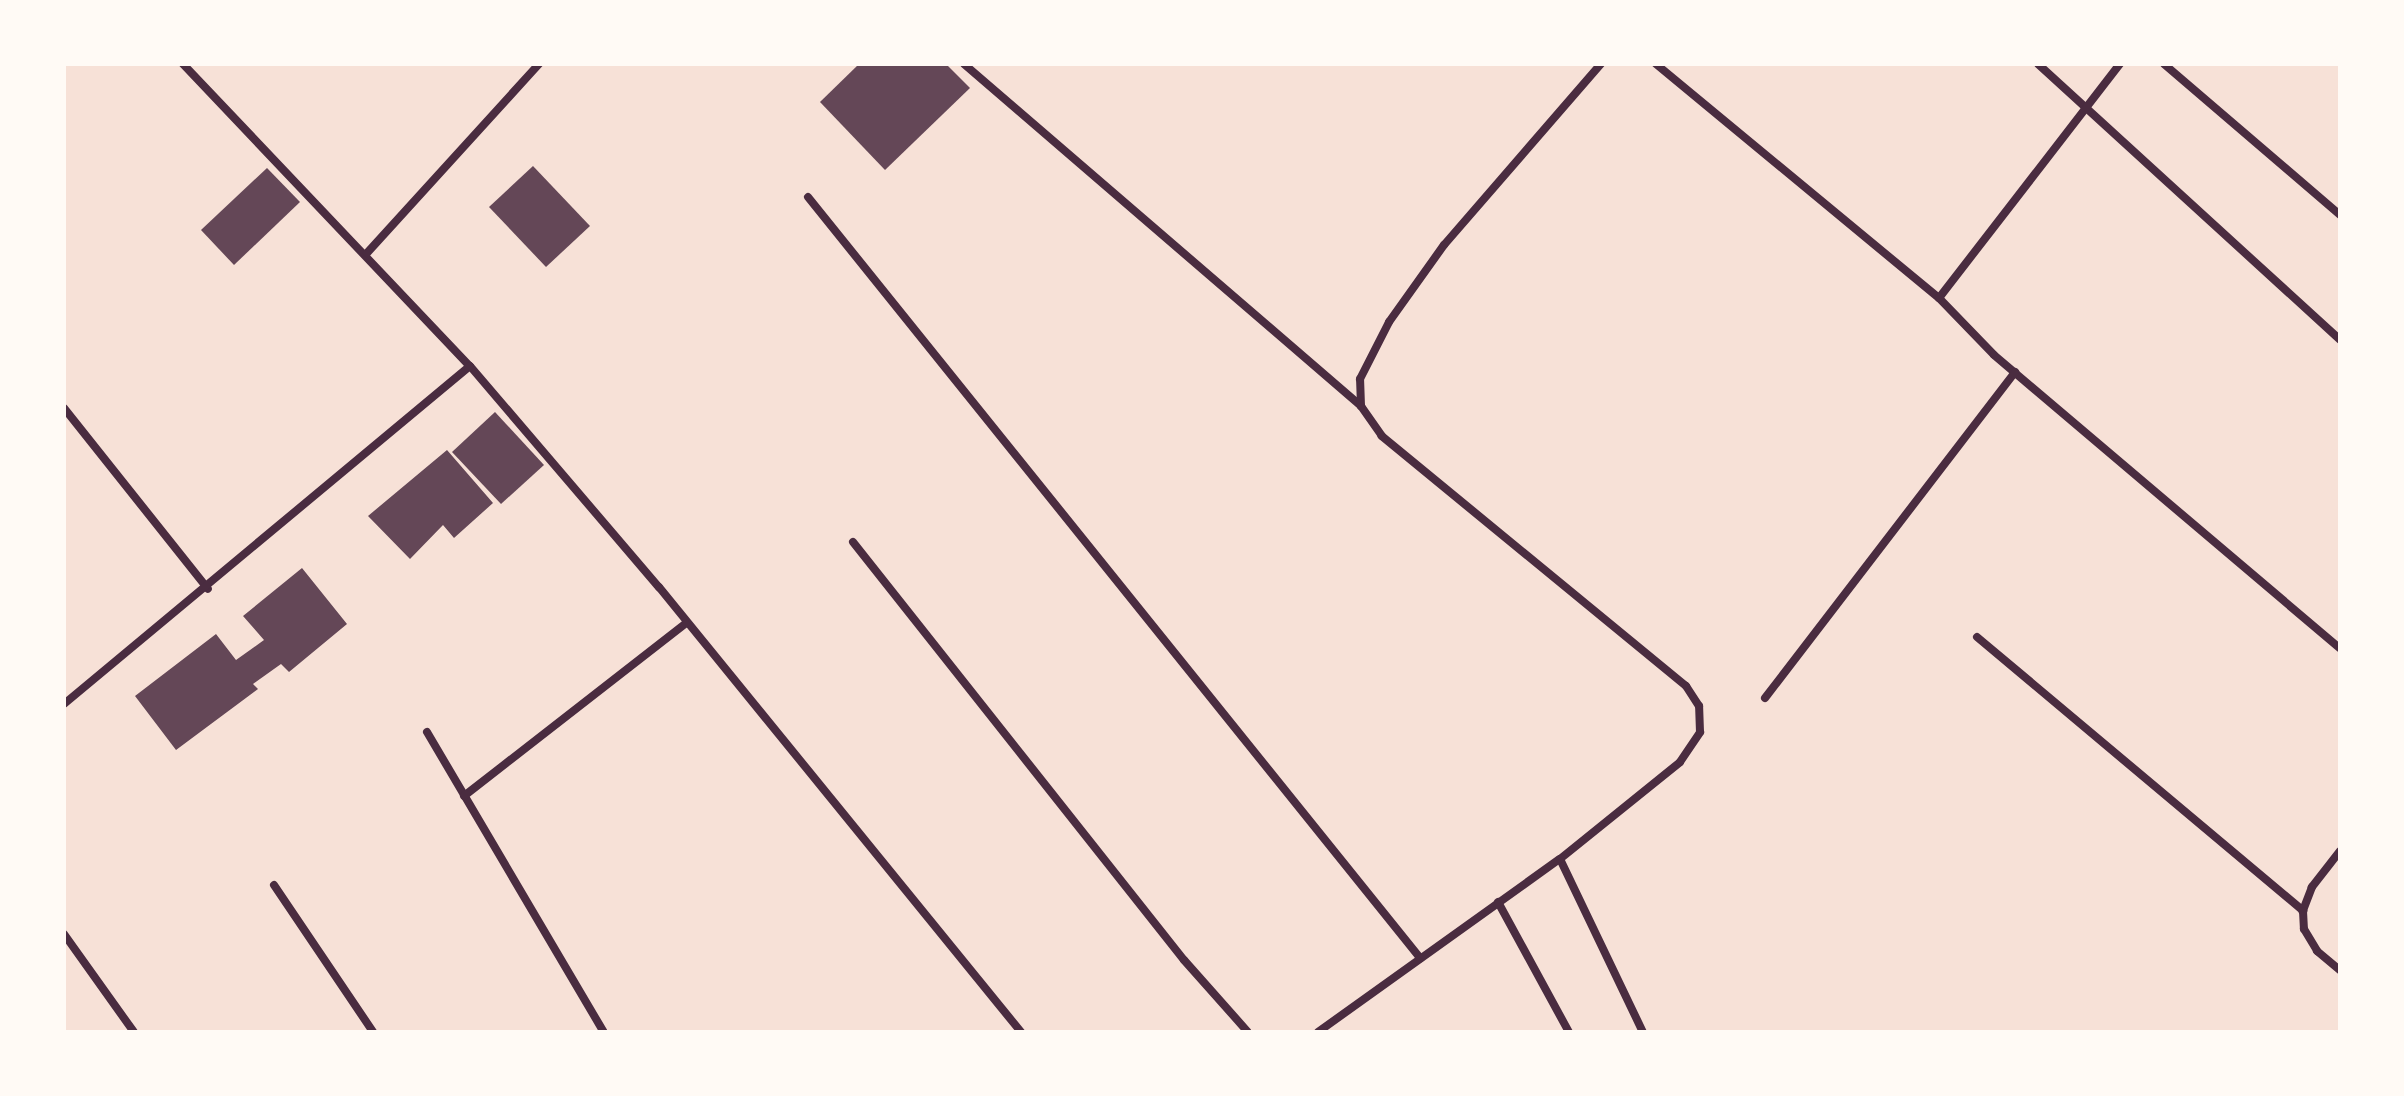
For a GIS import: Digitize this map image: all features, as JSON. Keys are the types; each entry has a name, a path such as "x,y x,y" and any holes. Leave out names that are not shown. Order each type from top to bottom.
{"street":[{"path":"183,64 367,253 470,366 686,623 1021,1032"},
{"path":"367,253 539,64"},
{"path":"964,64 1361,406 1382,436 1686,686 1699,706 1700,732 1680,762 1560,859 1318,1032"},
{"path":"1361,406 1360,379 1389,322 1444,245 1601,64"},
{"path":"1656,64 1939,298 2015,372 2340,648"},
{"path":"2038,64 2340,340"},
{"path":"1939,298 2089,109 2120,64"},
{"path":"2164,64 2340,215"},
{"path":"808,197 1420,958"},
{"path":"64,704 113,659 208,589 470,366"},
{"path":"1765,698 2015,372"},
{"path":"64,408 208,589"},
{"path":"853,542 1184,960 1248,1032"},
{"path":"464,796 686,623"},
{"path":"1977,637 2303,911"},
{"path":"427,732 604,1032"},
{"path":"2340,851 2312,887 2303,911 2304,929 2340,970"},
{"path":"1560,859 1643,1032"},
{"path":"274,885 373,1032"},
{"path":"1498,902 1569,1032"},
{"path":"64,934 134,1032"}],"building":[{"path":"859,64 946,64 970,88 885,170 820,102"},
{"path":"533,166 590,226 546,267 489,207"},
{"path":"267,168 300,202 234,265 201,230"},
{"path":"495,412 544,465 501,504 452,452"},
{"path":"447,450 493,503 454,538 443,525 410,559 368,516"},
{"path":"302,568 347,624 289,672 281,664 253,684 258,689 176,750 135,696 216,634 236,660 264,640 243,616"}]}
